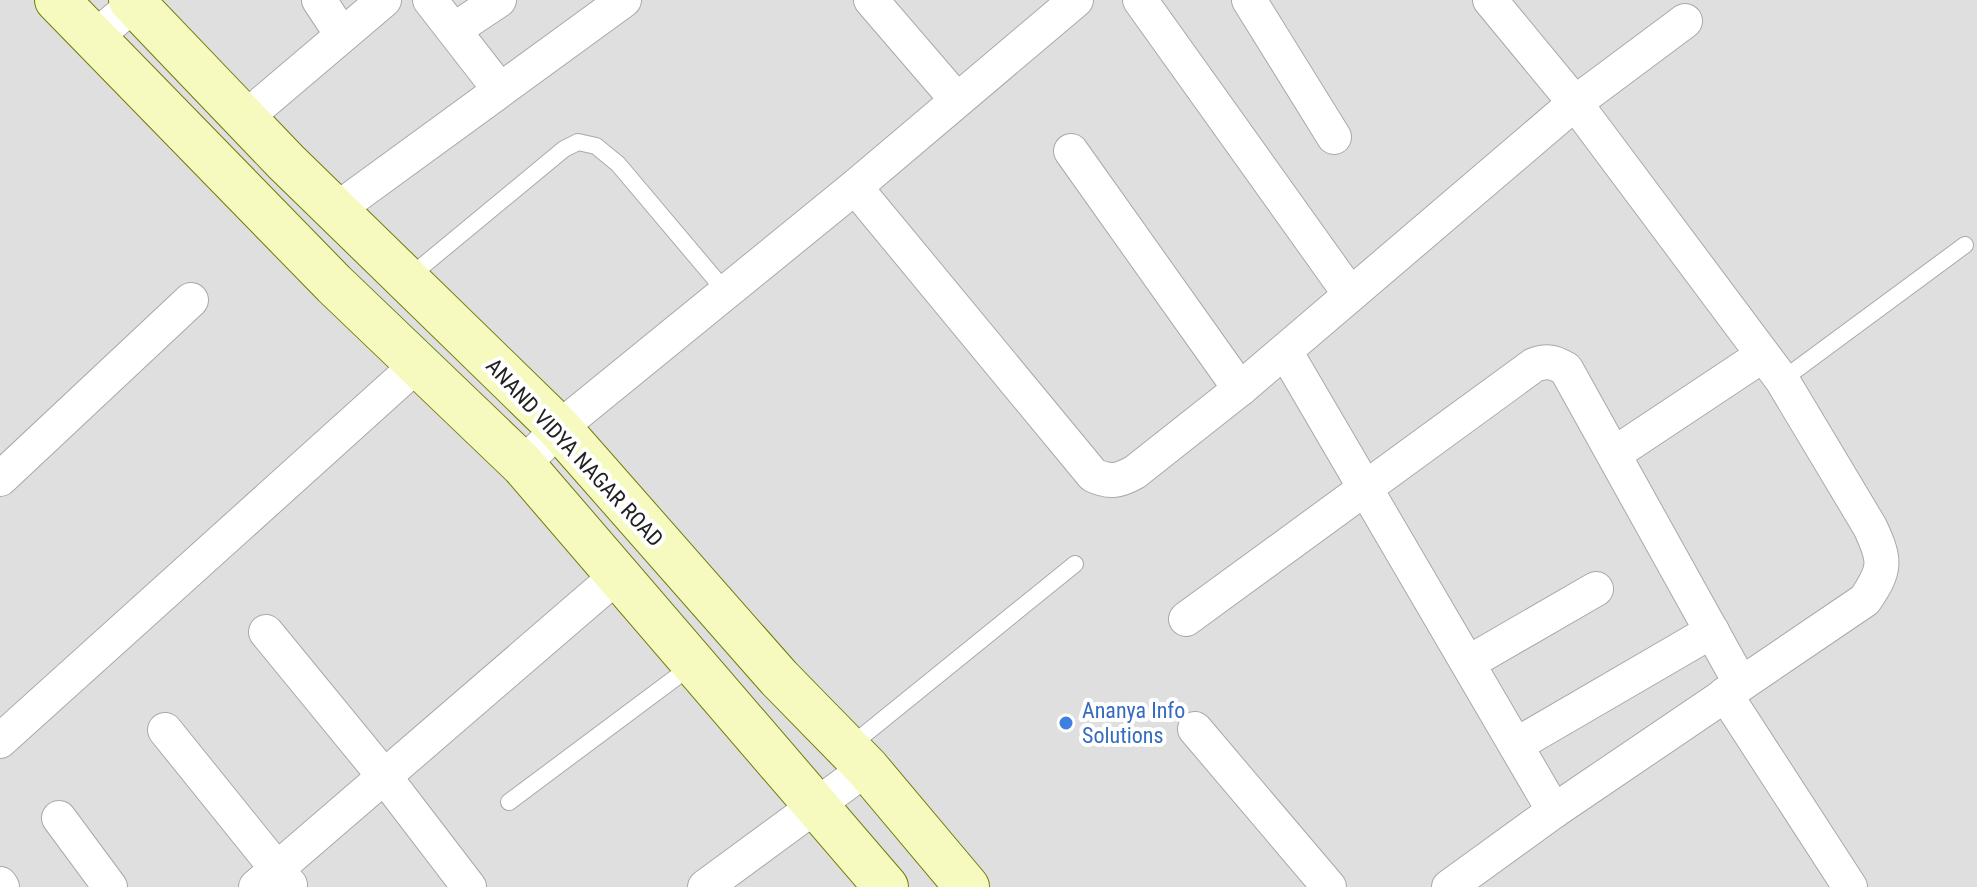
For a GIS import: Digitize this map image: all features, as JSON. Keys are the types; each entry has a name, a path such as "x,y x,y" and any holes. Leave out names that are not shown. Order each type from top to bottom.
{"main road":[{"path":"57,0 334,284 523,465 886,887"},
{"name":"ANAND VIDYA NAGAR ROAD","path":"135,1 336,210 559,428 779,678 857,758 967,887"}],"street":[{"path":"319,0 342,35"},
{"path":"245,118 384,0"},
{"path":"430,0 500,90"},
{"path":"454,30 499,0"},
{"path":"336,210 624,0"},
{"path":"871,0 957,100"},
{"path":"523,465 559,428 855,187 1076,0"},
{"path":"1140,0 1350,294"},
{"path":"1249,0 1334,137"},
{"path":"1449,887 1554,811 1865,600 1881,576 1881,550 1870,527 1773,367 1575,103 1490,0"},
{"path":"94,38 135,1"},
{"path":"855,187 1093,475 1105,481 1120,481 1240,389 1575,103 1685,21"},
{"path":"1071,151 1240,389"},
{"path":"0,479 191,300"},
{"path":"1285,351 1554,811"},
{"path":"1186,619 1364,486 1534,365 1544,361 1554,362 1566,369 1614,454 1712,631 1733,689 1850,887"},
{"path":"0,741 418,364"},
{"path":"1614,454 1773,367"},
{"path":"165,730 275,881 384,776 618,575"},
{"path":"1468,663 1596,589"},
{"path":"1516,745 1712,631"},
{"path":"266,632 384,776 469,887"},
{"path":"1195,729 1329,887"},
{"path":"705,887 816,805 857,758"},
{"path":"59,818 110,887"}],"lane":[{"path":"407,279 564,149 578,142 596,146 618,164 726,292"},
{"path":"1773,367 1965,245"},
{"path":"857,758 1075,564"},
{"path":"509,802 694,664"}],"shaded area":[{"path":"0,0 1977,0 1977,887 0,887"}],"place":[{"name":"Ananya Info Solutions","path":"1066,723"}]}
